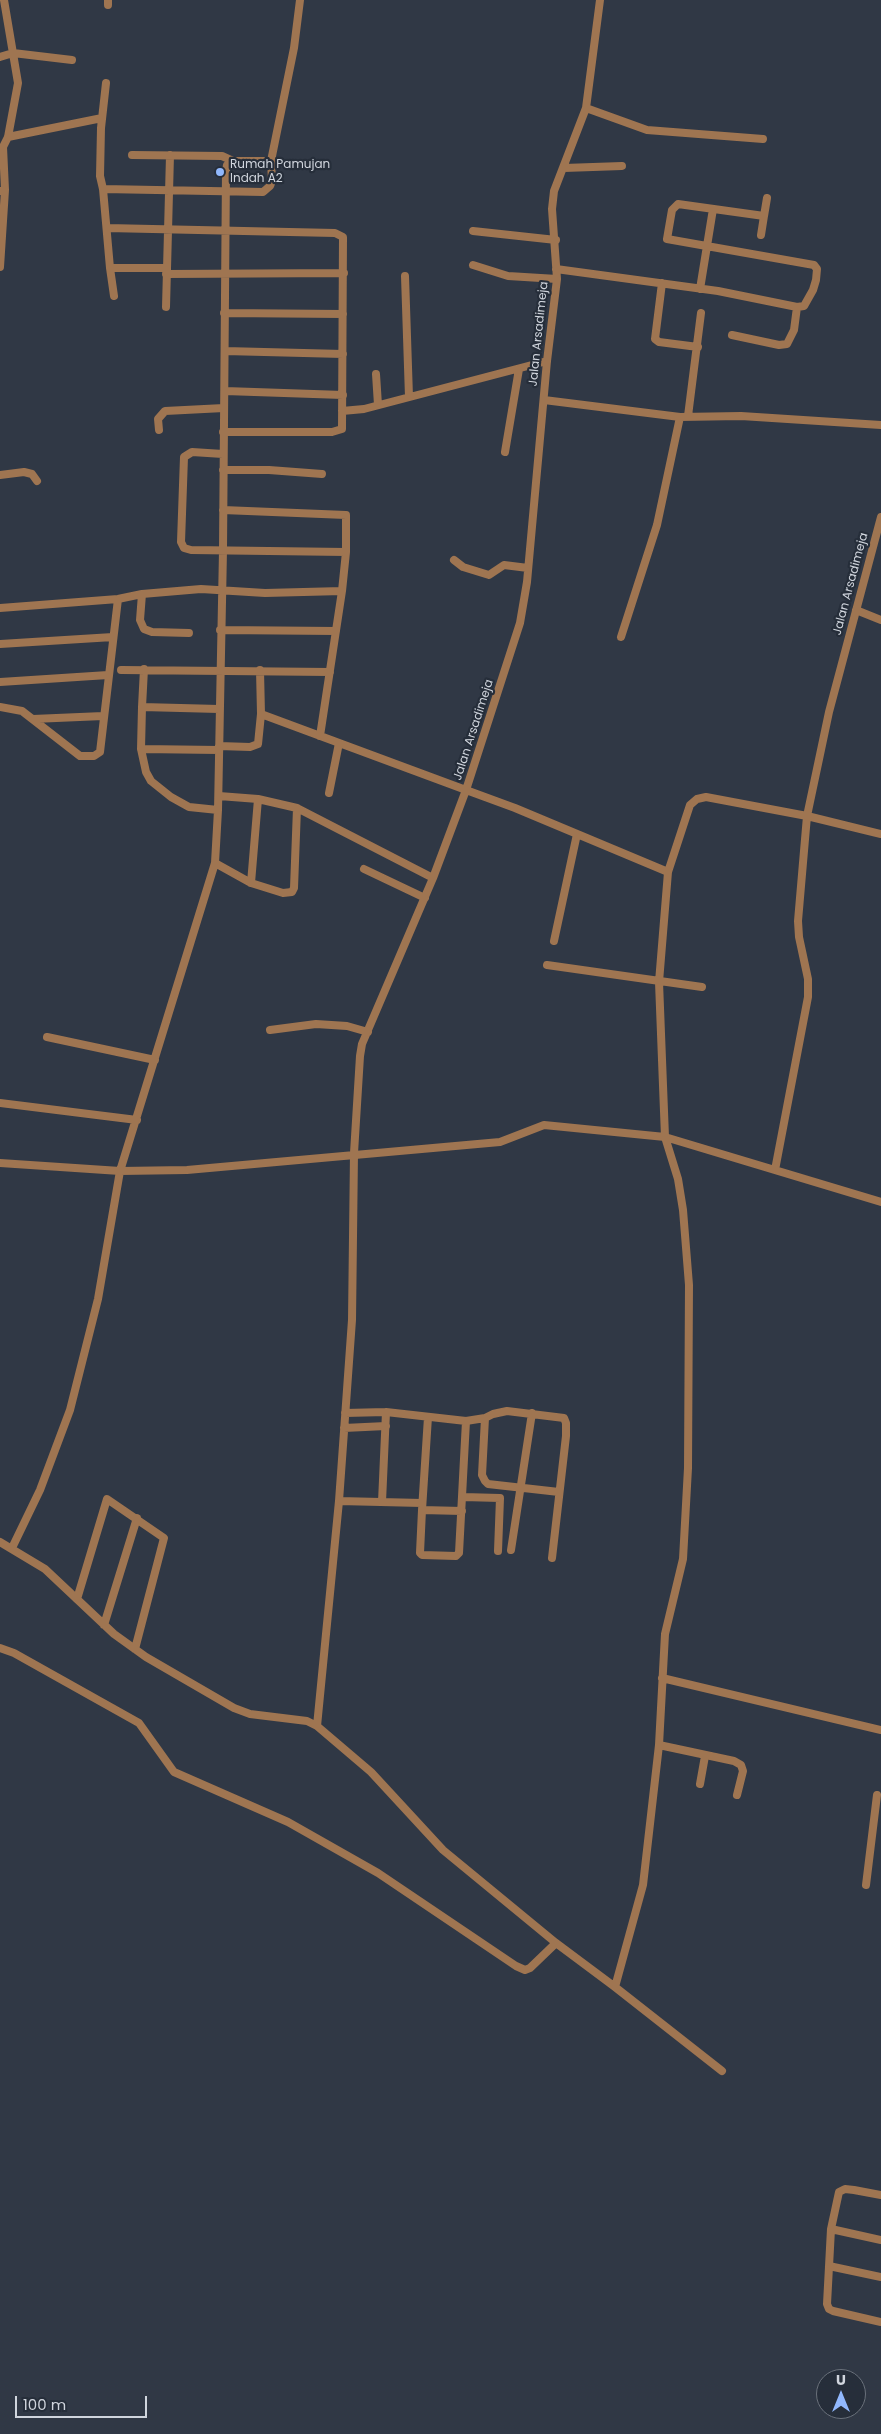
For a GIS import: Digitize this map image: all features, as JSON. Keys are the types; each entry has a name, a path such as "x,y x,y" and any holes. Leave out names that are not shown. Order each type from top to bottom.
{"street":[{"path":"0,267 2,147 8,137 18,83 4,0"},
{"path":"103,189 258,192 267,190 272,181 271,161 294,48 300,0"},
{"name":"Jalan Arsadimeja","path":"600,0 586,108 564,168 556,184 552,209 556,240 557,279 547,361 528,568 520,623 466,790 515,808 668,872"},
{"path":"0,57 13,54 72,60"},
{"path":"106,82 100,156 114,296"},
{"path":"586,108 647,130 763,138"},
{"path":"8,137 102,118"},
{"path":"132,154 226,156 233,160 271,161"},
{"path":"166,307 170,155"},
{"path":"12,1548 40,1490 70,1410 98,1299 120,1171 215,862 219,796 225,391 224,230 227,165 233,160"},
{"path":"564,168 622,166"},
{"path":"761,235 767,198"},
{"path":"556,269 662,283 798,307 806,304 813,290 817,270 814,265 670,241 667,236 675,206 678,204 764,216"},
{"path":"700,289 713,208"},
{"path":"107,228 339,234 344,239 343,426 338,432 224,432"},
{"path":"473,231 556,240"},
{"path":"473,265 508,276 557,279"},
{"path":"110,268 224,274 344,273"},
{"path":"405,276 409,397"},
{"path":"662,283 655,339 659,342 698,347"},
{"path":"732,335 779,345 787,344 794,330 798,307"},
{"path":"224,313 343,314"},
{"path":"621,637 657,524 684,417 698,347 701,313"},
{"path":"225,351 343,354"},
{"path":"342,411 378,405 547,361"},
{"path":"505,452 519,369"},
{"path":"376,374 378,405"},
{"path":"225,391 343,395"},
{"path":"544,400 684,417 741,416 881,425"},
{"path":"159,430 158,419 165,411 224,408"},
{"path":"223,454 192,452 184,456 181,542 186,549 346,552"},
{"path":"223,470 269,470 322,474"},
{"path":"0,475 24,472 32,474 38,481"},
{"path":"222,510 346,515 346,552 342,591 320,736"},
{"name":"Jalan Arsadimeja","path":"775,1170 808,998 808,979 799,937 798,921 807,816 830,712 881,517"},
{"path":"454,560 463,567 489,576 504,565 528,568"},
{"path":"0,608 118,599 142,594 221,590 265,593 342,591"},
{"path":"142,594 141,624 144,629 152,632 189,633"},
{"path":"0,706 22,711 75,752 87,756 100,752 118,599"},
{"path":"856,610 881,620"},
{"path":"220,630 336,631"},
{"path":"0,644 113,637"},
{"path":"144,669 141,749 146,772 152,781 171,797 188,807 218,810"},
{"path":"120,670 220,669 330,672"},
{"path":"141,749 219,748 258,744 261,714 260,670"},
{"path":"0,682 108,675"},
{"path":"142,707 219,709"},
{"path":"261,714 466,790 434,878 362,1044 359,1064 354,1153 352,1320 339,1501 317,1726"},
{"path":"33,719 103,716"},
{"path":"329,793 339,743"},
{"path":"219,796 258,799 297,808 434,878"},
{"path":"615,1987 643,1885 659,1746 665,1634 684,1558 690,1369 689,1284 683,1210 678,1178 665,1136 659,982 668,872 690,805 697,799 706,797 807,816 881,834"},
{"path":"251,883 258,799"},
{"path":"215,862 251,883 283,893 292,892 294,888 297,808"},
{"path":"554,941 577,834"},
{"path":"364,870 425,898"},
{"path":"547,965 702,987"},
{"path":"270,1030 316,1024 347,1026 368,1032"},
{"path":"47,1037 155,1060"},
{"path":"0,1103 136,1120"},
{"path":"0,1163 120,1171 187,1170 354,1153 500,1142 544,1125 665,1136 881,1202"},
{"path":"345,1413 386,1412 466,1421 485,1418 500,1412 532,1413 564,1418 566,1423 552,1558"},
{"path":"382,1502 386,1412"},
{"path":"511,1550 532,1413"},
{"path":"428,1416 422,1506 420,1553 422,1556 456,1556 458,1554 463,1497 466,1421"},
{"path":"485,1418 483,1478 488,1484 560,1492"},
{"path":"344,1428 386,1426"},
{"path":"463,1497 500,1498 498,1551"},
{"path":"77,1599 107,1499 164,1538 135,1650"},
{"path":"339,1501 382,1502 462,1511"},
{"path":"104,1625 137,1518"},
{"path":"0,1542 45,1569 104,1625 135,1650 234,1708 250,1714 307,1721 317,1726 371,1772 443,1850 556,1943 722,2071"},
{"path":"0,1648 14,1653 140,1723 174,1772 288,1822 378,1873 516,1966 525,1970 530,1968 556,1943"},
{"path":"662,1678 881,1730"},
{"path":"659,1746 734,1761 741,1765 743,1771 737,1795"},
{"path":"700,1784 706,1756"},
{"path":"866,1885 878,1810 877,1795"},
{"path":"881,2195 854,2190 839,2192 831,2229 827,2304 829,2310 881,2322"},
{"path":"831,2229 881,2240"},
{"path":"829,2266 881,2277"}],"place":[{"name":"Rumah Pamujan Indah A2","path":"220,172"}]}
